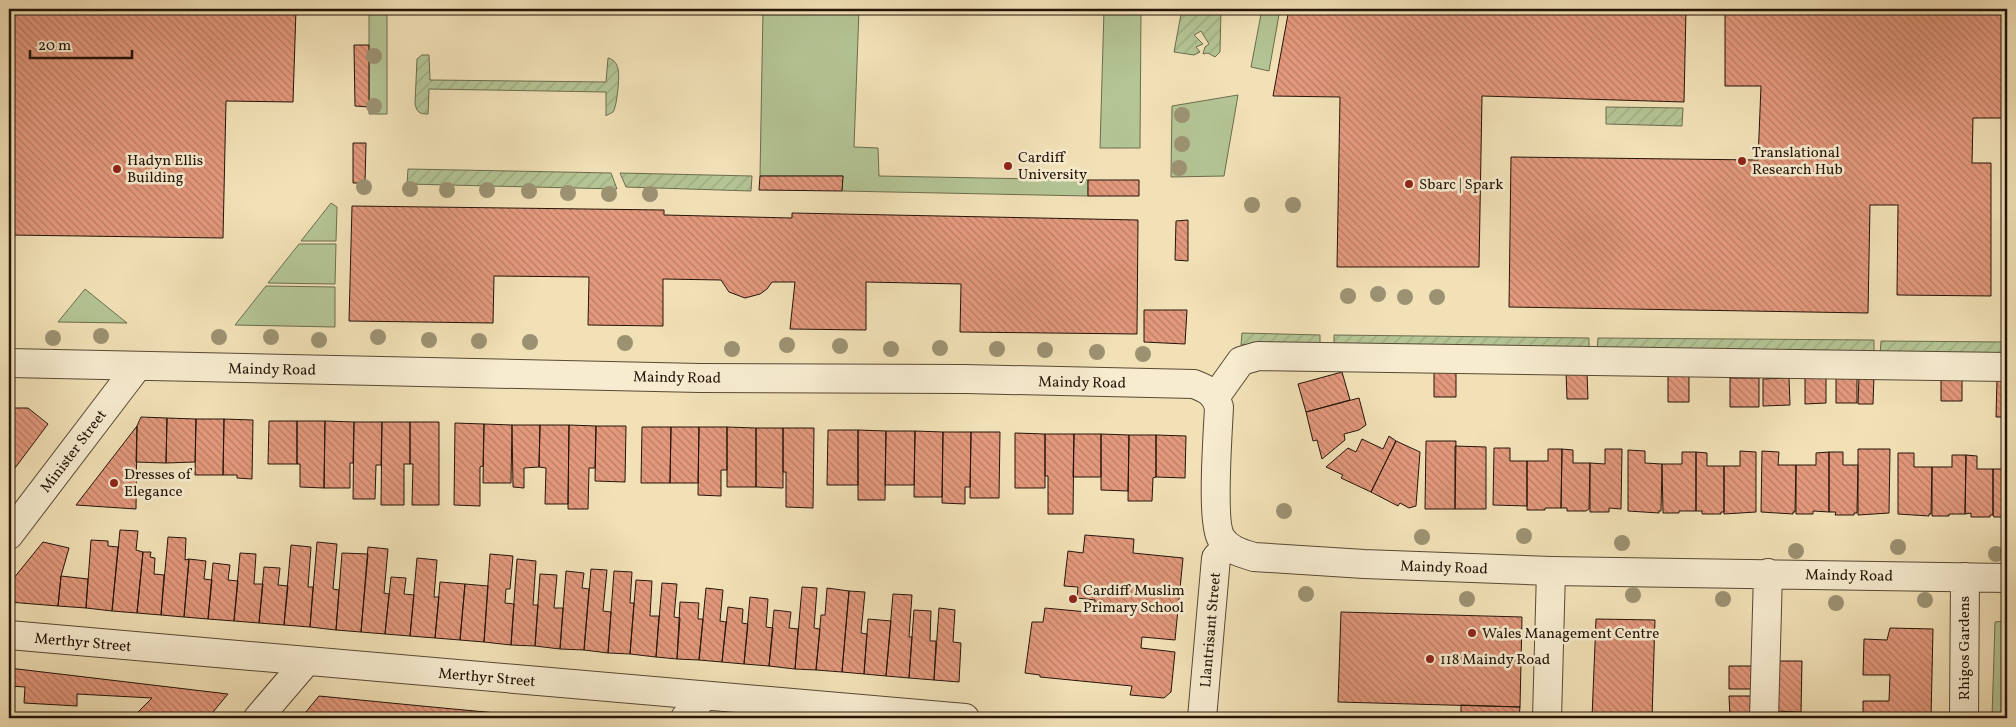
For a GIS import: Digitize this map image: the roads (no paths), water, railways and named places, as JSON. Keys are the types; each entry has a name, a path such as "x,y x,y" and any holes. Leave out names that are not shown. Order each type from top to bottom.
{"street":[{"path":"1227,546 1220,536 1216,502 1219,406 1216,396 1240,362 1258,356 2007,367"},
{"name":"Maindy Road","path":"9,364 700,378 965,379 1194,384 1206,388 1216,396"},
{"name":"Minister Street","path":"9,535 137,368"},
{"name":"Maindy Road","path":"1227,546 1238,552 1254,556 1364,564 1551,571 2007,578"},
{"name":"Llantrisant Street","path":"1202,718 1216,558 1227,546"},
{"path":"1547,718 1551,571"},
{"path":"1764,718 1768,573"},
{"name":"Rhigos Gardens","path":"1964,718 1965,577"},
{"name":"Merthyr Street","path":"9,635 965,718"},
{"path":"258,718 306,662"},
{"path":"686,718 704,696"}],"place":[{"name":"Translational Research Hub","path":"1742,161"},
{"name":"Cardiff University","path":"1008,166"},
{"name":"Hadyn Ellis Building","path":"117,169"},
{"name":"Sbarc | Spark","path":"1409,184"},
{"name":"Dresses of Elegance","path":"114,483"},
{"name":"Cardiff Muslim Primary School","path":"1073,599"},
{"name":"Wales Management Centre","path":"1472,633"},
{"name":"118 Maindy Road","path":"1430,659"}]}
